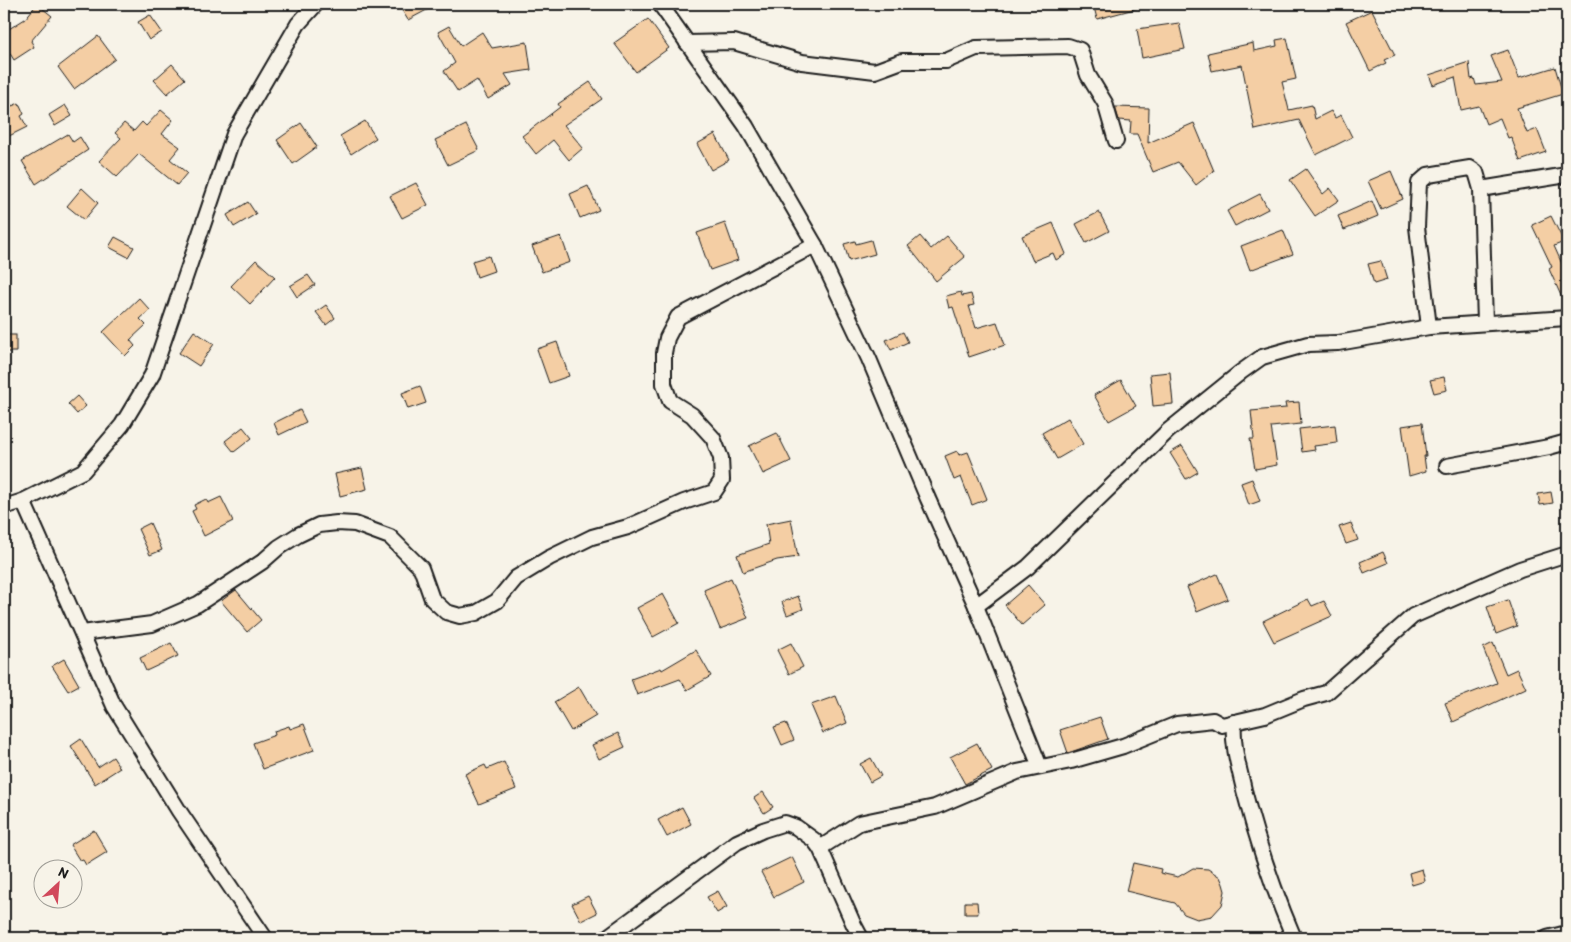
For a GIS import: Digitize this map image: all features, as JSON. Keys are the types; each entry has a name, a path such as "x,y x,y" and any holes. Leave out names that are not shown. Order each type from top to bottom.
{"street":[{"path":"4,507 24,501 83,471 122,425 152,375 234,134 298,24 316,4"},
{"path":"660,4 746,126 815,245 869,359 928,499 976,606 1040,767"},
{"path":"687,43 734,42 802,62 875,71 902,61 946,61 976,48 1068,46 1080,50 1088,75 1105,103 1116,141"},
{"path":"1429,327 1416,228 1419,183 1428,175 1470,168 1476,172 1481,188 1484,323"},
{"path":"1481,188 1567,175"},
{"path":"82,633 152,624 198,604 262,562 280,546 298,535 319,525 338,523 355,524 390,537 421,568 432,599 446,612 460,616 476,612 497,601 516,578 549,558 592,537 628,527 684,502 714,492 722,480 720,458 713,438 692,415 670,401 664,384 664,353 667,338 678,317 815,245"},
{"path":"976,606 1028,567 1168,431 1262,357 1308,344 1338,343 1429,327 1567,318"},
{"path":"1447,466 1567,442"},
{"path":"24,501 114,706 179,811 265,938"},
{"path":"820,848 859,823 935,807 1017,772 1123,746 1177,724 1213,720 1222,725 1266,715 1304,699 1326,693 1412,616 1520,569 1567,554"},
{"path":"1234,722 1232,738 1251,820 1271,882 1294,938"},
{"path":"606,938 737,842 763,830 785,823 796,827 814,840 820,848 852,923 861,938"},
{"path":"1547,938 1567,933"}],"building":[{"path":"37,4 52,16 31,41 34,47 14,60 4,44 4,32 25,19"},
{"path":"398,4 438,4 408,20"},
{"path":"1106,4 1137,4 1138,8 1097,19 1094,7"},
{"path":"1372,10 1395,55 1384,60 1386,63 1370,71 1346,22"},
{"path":"150,15 162,32 149,40 138,22"},
{"path":"648,19 669,48 636,72 614,43"},
{"path":"1179,23 1185,49 1142,58 1137,29"},
{"path":"449,26 461,46 482,32 492,48 527,42 531,70 505,74 512,85 488,99 477,80 458,92 444,71 455,63 438,32"},
{"path":"98,36 115,59 74,89 58,67"},
{"path":"1287,38 1296,79 1282,82 1289,110 1312,105 1315,119 1331,111 1335,118 1341,115 1352,137 1316,155 1299,120 1255,130 1242,65 1212,71 1208,53 1253,43 1254,51 1277,46 1276,40"},
{"path":"1508,50 1519,78 1555,67 1563,94 1517,108 1527,133 1537,129 1546,152 1520,161 1511,137 1508,138 1500,118 1486,124 1479,106 1461,110 1455,77 1433,85 1429,75 1469,62 1471,79 1474,78 1476,85 1502,82 1491,56"},
{"path":"172,64 185,79 167,94 154,80"},
{"path":"590,82 602,99 564,125 583,148 569,160 553,140 536,154 522,136 560,107 558,104"},
{"path":"4,92 12,106 19,103 24,114 21,116 27,127 7,137 4,131"},
{"path":"65,105 72,116 55,126 49,115"},
{"path":"1115,107 1149,108 1148,143 1194,123 1214,171 1196,185 1178,162 1153,172 1137,134 1130,134 1131,121 1119,120"},
{"path":"161,110 173,120 162,134 180,147 170,159 187,173 177,185 139,154 117,177 99,161 121,138 115,133 124,123 134,131 142,122 146,126"},
{"path":"365,121 376,138 351,154 340,136"},
{"path":"301,123 317,147 293,164 277,140"},
{"path":"466,125 479,150 448,165 435,140"},
{"path":"68,134 73,142 80,137 88,150 36,184 22,161"},
{"path":"715,134 729,160 711,170 697,144"},
{"path":"1306,169 1323,194 1330,188 1339,200 1315,216 1290,180"},
{"path":"1391,171 1403,199 1381,209 1368,181"},
{"path":"416,183 428,205 402,218 390,196"},
{"path":"588,186 599,210 580,218 570,194"},
{"path":"82,188 98,203 84,220 67,206"},
{"path":"1260,194 1268,209 1235,226 1227,211"},
{"path":"1372,201 1378,216 1344,230 1338,216"},
{"path":"248,202 256,214 234,227 227,215"},
{"path":"1099,212 1109,231 1086,243 1076,224"},
{"path":"1551,216 1564,242 1554,246 1567,275 1567,309 1549,269 1552,267 1532,225"},
{"path":"725,223 738,260 710,270 697,233"},
{"path":"1053,223 1066,254 1056,260 1053,253 1033,261 1022,236"},
{"path":"1283,230 1293,254 1250,270 1241,246"},
{"path":"561,236 570,262 542,272 532,246"},
{"path":"920,236 931,249 947,236 965,257 936,281 908,246"},
{"path":"115,237 134,247 128,257 109,247"},
{"path":"871,240 875,254 849,261 844,244 855,241 856,244"},
{"path":"489,256 494,271 477,277 472,261"},
{"path":"256,260 275,277 250,304 231,286"},
{"path":"1381,261 1387,280 1374,284 1368,264"},
{"path":"308,275 315,285 297,297 290,286"},
{"path":"961,292 962,296 971,294 974,305 969,306 976,328 997,322 1005,345 969,357 953,307 949,308 946,296"},
{"path":"139,298 150,310 140,319 146,325 130,340 135,346 125,356 103,332"},
{"path":"326,305 335,318 326,325 316,312"},
{"path":"194,331 214,344 199,366 179,353"},
{"path":"903,332 908,342 891,350 886,340"},
{"path":"4,335 16,335 16,352 4,352"},
{"path":"557,342 569,376 549,383 537,349"},
{"path":"1170,372 1173,404 1153,406 1150,374"},
{"path":"1444,377 1447,390 1434,393 1430,380"},
{"path":"1121,380 1136,406 1109,421 1094,395"},
{"path":"420,386 426,403 408,409 402,393"},
{"path":"77,396 86,406 77,414 68,404"},
{"path":"1299,402 1301,424 1271,427 1277,465 1255,469 1250,439 1254,439 1251,411 1286,408 1285,403"},
{"path":"300,410 306,422 279,435 274,423"},
{"path":"1068,418 1083,444 1057,459 1042,433"},
{"path":"1422,423 1426,471 1409,476 1402,426"},
{"path":"1335,425 1337,443 1314,446 1315,450 1302,452 1299,429"},
{"path":"243,427 252,438 234,452 225,441"},
{"path":"777,433 791,461 763,474 749,446"},
{"path":"1182,446 1198,472 1186,479 1170,453"},
{"path":"957,451 959,455 968,452 987,499 972,505 961,477 954,480 945,456"},
{"path":"362,468 367,489 340,496 335,474"},
{"path":"1252,479 1260,501 1249,505 1241,483"},
{"path":"1551,492 1553,503 1540,505 1538,494"},
{"path":"221,497 233,521 204,536 192,511 196,509 194,505 206,499 208,503"},
{"path":"791,519 798,557 777,560 743,572 737,555 769,544 766,524"},
{"path":"150,523 162,550 150,555 138,529"},
{"path":"1351,523 1358,540 1346,544 1339,527"},
{"path":"1383,552 1388,563 1364,573 1360,562"},
{"path":"1217,574 1228,599 1197,612 1187,587"},
{"path":"731,578 748,618 720,629 704,590"},
{"path":"1028,585 1045,605 1022,625 1005,605"},
{"path":"236,590 261,620 247,632 221,601"},
{"path":"663,594 679,623 653,637 637,608"},
{"path":"798,596 803,609 787,615 782,602"},
{"path":"1308,599 1312,606 1324,601 1332,616 1274,642 1263,621"},
{"path":"1508,600 1517,626 1496,634 1487,607"},
{"path":"171,643 178,656 146,671 140,658"},
{"path":"791,643 803,667 789,674 777,650"},
{"path":"1493,643 1506,674 1517,669 1526,688 1453,722 1445,703 1497,683 1483,648"},
{"path":"696,650 711,676 687,690 680,679 637,695 631,679 661,668 662,670"},
{"path":"64,659 79,685 68,691 52,666"},
{"path":"579,687 596,716 571,731 554,702"},
{"path":"836,696 847,723 823,733 811,705"},
{"path":"1100,717 1108,739 1068,753 1060,730"},
{"path":"786,723 794,740 782,745 774,727"},
{"path":"304,724 314,750 263,769 253,743 275,735 274,731 289,726 290,729"},
{"path":"618,733 625,747 599,759 592,745"},
{"path":"81,739 98,767 113,757 120,768 95,784 71,746"},
{"path":"977,743 992,770 965,784 950,757"},
{"path":"871,758 881,776 870,782 860,764"},
{"path":"504,762 516,789 479,804 465,774 485,765 487,769"},
{"path":"763,792 773,807 764,813 754,798"},
{"path":"682,807 691,824 667,837 658,820"},
{"path":"94,830 107,852 86,865 83,860 79,860 70,845"},
{"path":"792,857 804,882 774,897 761,872"},
{"path":"1133,863 1161,869 1160,873 1178,877 1193,868 1208,869 1220,877 1223,884 1225,891 1222,905 1212,916 1197,919 1184,914 1175,903 1126,891"},
{"path":"1422,869 1425,881 1412,885 1409,873"},
{"path":"718,891 727,907 717,913 707,897"},
{"path":"588,896 597,913 581,921 572,904"},
{"path":"965,902 977,902 978,914 965,914"}]}
